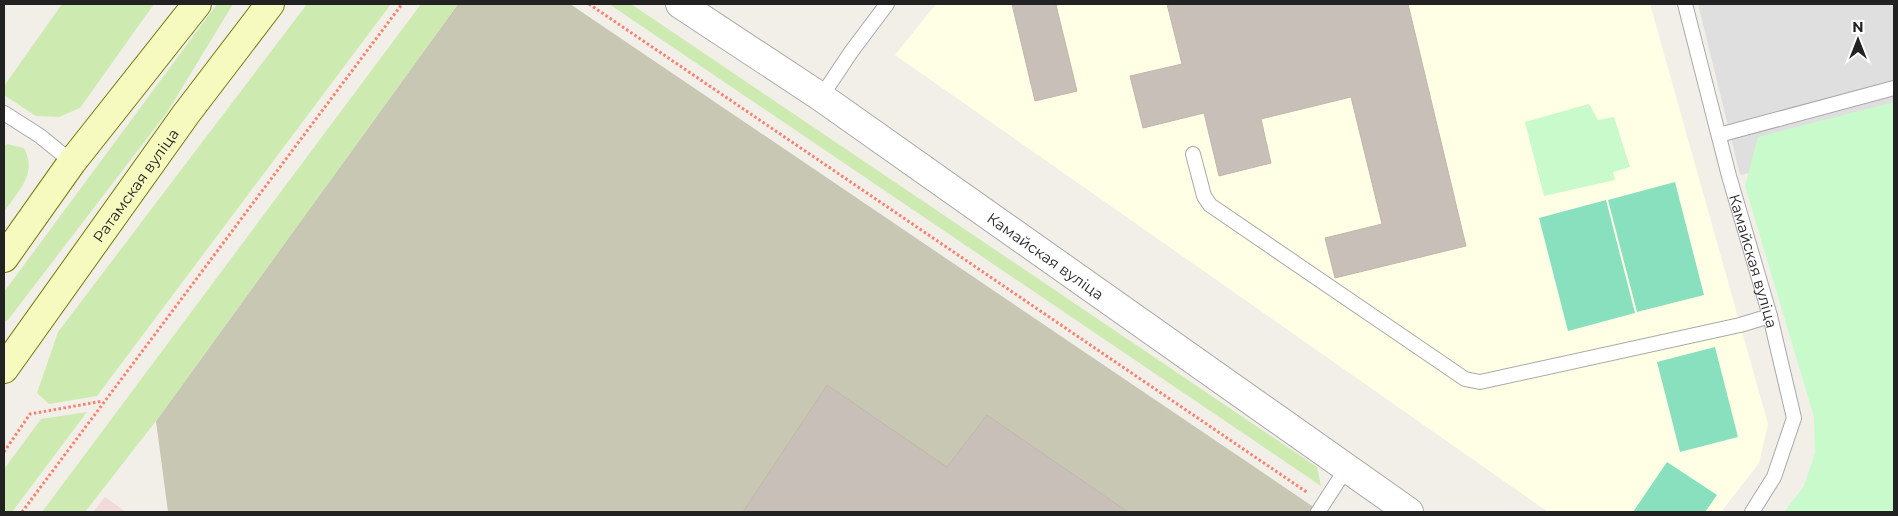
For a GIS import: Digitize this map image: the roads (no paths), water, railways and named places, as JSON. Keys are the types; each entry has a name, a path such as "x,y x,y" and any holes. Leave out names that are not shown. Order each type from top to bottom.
{"main road":[{"path":"4,258 72,162 197,4"},
{"name":"Ратамская вуліца","path":"4,369 186,114 270,4"}],"street":[{"name":"Камайская вуліца","path":"680,4 821,98 1409,512"}],"lane":[{"path":"821,98 851,52 887,4"},
{"name":"Камайская вуліца","path":"1685,4 1719,136 1770,316 1794,418 1774,477 1752,512"},
{"path":"1719,136 1894,88"},
{"path":"4,113 40,136 72,162"},
{"path":"1193,154 1204,196 1210,205 1465,379 1480,382 1740,325 1770,316"},
{"path":"1320,508 1346,469"}]}
